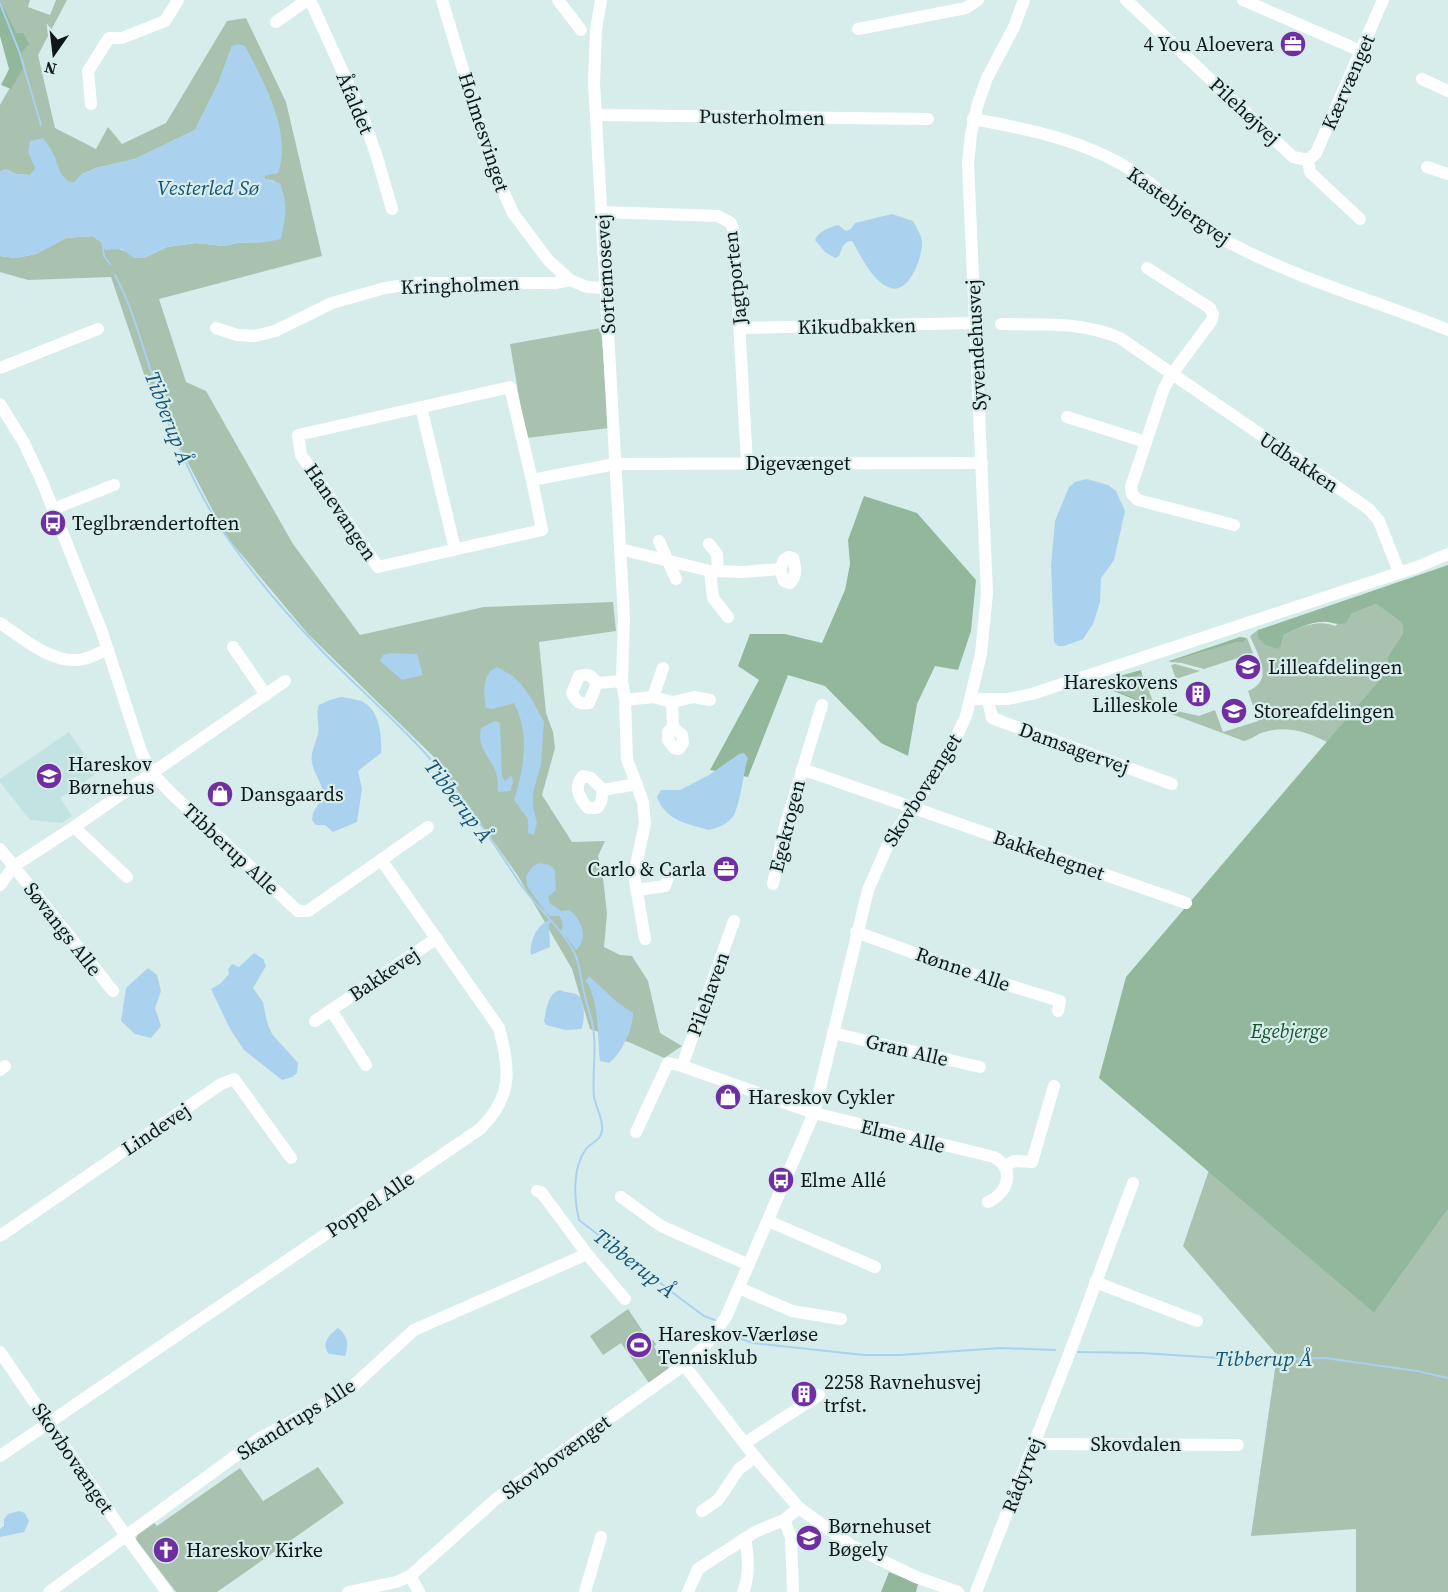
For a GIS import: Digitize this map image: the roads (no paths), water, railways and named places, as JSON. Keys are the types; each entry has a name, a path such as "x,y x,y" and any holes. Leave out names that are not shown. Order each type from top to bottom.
{"street":[{"path":"91,104 88,71 109,38 122,38 165,21 178,0"},
{"name":"Åfaldet","path":"276,22 308,0 361,112 392,209"},
{"name":"Holmesvinget","path":"442,0 492,166 513,213 548,260 570,280 587,287 606,288"},
{"path":"558,0 581,30"},
{"name":"Sortemosevej","path":"601,0 594,83 624,617 622,681 627,759 643,802 645,823 634,875 645,939"},
{"path":"858,29 966,8 978,0"},
{"name":"Syvendehusvej","path":"971,699 985,628 987,593 968,165 973,119 987,78 1014,27 1024,0"},
{"name":"Pilehøjvej","path":"1126,0 1293,157 1308,160"},
{"path":"1243,0 1361,51"},
{"name":"Kærvænget","path":"1308,160 1316,153 1383,0"},
{"path":"1422,80 1448,91"},
{"name":"Pusterholmen","path":"597,115 928,119"},
{"name":"Kastebjergvej","path":"973,119 1020,127 1087,148 1138,175 1229,243 1263,259 1448,330"},
{"path":"1308,160 1310,172 1360,219"},
{"path":"1428,167 1448,174"},
{"name":"Jagtporten","path":"602,212 718,216 731,223 734,232 747,464"},
{"path":"1147,268 1210,308 1213,314 1212,320 1164,388 1131,487 1132,494 1138,500 1234,525"},
{"name":"Kringholmen","path":"216,327 237,335 255,336 275,331 332,303 385,288 418,283 555,283 570,280"},
{"name":"Kikudbakken","path":"740,328 975,323"},
{"name":"Udbakken","path":"1001,324 1070,324 1097,329 1119,338 1369,509 1379,521 1399,572"},
{"path":"0,368 98,329"},
{"name":"Hanevangen","path":"510,387 542,530 378,567 301,455 298,435 421,407 510,387"},
{"name":"Tibberup Alle","path":"0,405 24,443 53,509 108,649 141,754 152,773 297,911 308,911 428,827"},
{"path":"421,407 455,549"},
{"path":"1067,417 1146,442"},
{"name":"Digevænget","path":"615,464 982,463"},
{"path":"532,480 615,464"},
{"path":"53,509 114,485"},
{"path":"659,541 676,579"},
{"path":"709,544 717,554 713,598 728,617"},
{"path":"620,549 714,571 780,569"},
{"path":"971,699 1008,699 1032,694 1448,554"},
{"path":"0,624 49,654 66,660 79,660 108,649"},
{"path":"233,647 266,695"},
{"path":"653,697 663,668"},
{"path":"0,885 14,866 285,681"},
{"path":"597,683 622,681"},
{"path":"625,700 653,697 672,702 694,697 710,700"},
{"name":"Skovbovænget","path":"348,1592 396,1582 410,1576 496,1499 684,1365 706,1345 726,1317 814,1113 856,932 879,862 890,840 946,758 964,722 971,699"},
{"name":"Damsagervej","path":"988,700 992,718 1172,784"},
{"path":"672,702 673,727"},
{"name":"Egekrogen","path":"773,884 784,830 822,705"},
{"name":"Egekrogen","path":"802,769 912,808"},
{"path":"603,790 637,784"},
{"name":"Bakkehegnet","path":"912,808 1186,903"},
{"path":"74,827 127,877"},
{"name":"Søvangs Alle","path":"0,849 112,991"},
{"name":"Poppel Alle","path":"0,1456 480,1129 495,1113 504,1092 507,1075 507,1058 499,1028 382,861"},
{"path":"637,890 665,886 668,877"},
{"name":"Pilehaven","path":"682,1066 734,921"},
{"name":"Rønne Alle","path":"856,932 972,974 1060,1001 1058,1011"},
{"name":"Bakkevej","path":"315,1021 437,938"},
{"name":"Bakkevej","path":"332,1010 366,1065"},
{"name":"Gran Alle","path":"834,1033 980,1067"},
{"path":"636,1132 668,1063 682,1066"},
{"name":"Elme Alle","path":"682,1066 814,1113 994,1157 1005,1166"},
{"name":"Lindevej","path":"0,1236 221,1084 234,1079 291,1158"},
{"path":"988,1202 1006,1186 1008,1179 1005,1166 1014,1161 1032,1162 1054,1086"},
{"name":"Rådyrvej","path":"976,1592 1133,1183"},
{"path":"537,1191 541,1192 625,1299"},
{"path":"621,1197 660,1226 749,1265"},
{"path":"768,1221 875,1267"},
{"name":"Skandrups Alle","path":"49,1592 260,1437 334,1399 352,1386 414,1330 588,1254"},
{"path":"1095,1282 1197,1321"},
{"path":"739,1288 792,1311 841,1319"},
{"name":"Skovbovænget","path":"0,1352 167,1592"},
{"path":"684,1365 755,1457 799,1508 860,1551 916,1577 958,1592"},
{"path":"745,1443 819,1395"},
{"name":"Skovdalen","path":"1034,1444 1238,1445"},
{"path":"702,1511 718,1500 739,1469 755,1457"},
{"path":"688,1592 698,1569 745,1538 784,1520 799,1508"},
{"path":"784,1520 791,1537 793,1592"},
{"path":"585,1592 601,1537"},
{"path":"743,1592 748,1552 745,1538"},
{"path":"410,1576 419,1592"}],"water":[{"name":"Vesterled Sø","path":"238,44 245,46 260,75 279,125 282,158 278,173 264,176 265,179 280,183 283,191 285,211 281,239 224,246 196,243 167,247 144,258 134,258 122,249 105,250 102,243 93,236 66,238 36,254 16,258 0,256 0,172 6,169 16,174 30,175 35,168 28,152 30,141 43,138 51,149 62,175 74,183 82,174 96,168 135,159 195,130 218,84 232,46"},
{"path":"892,214 913,221 922,242 914,272 904,285 898,288 884,285 873,275 852,241 845,244 839,256 835,258 825,252 815,240 831,227 838,225 846,231 851,229 855,223"},
{"path":"1087,479 1108,485 1116,491 1125,511 1114,560 1101,578 1100,602 1093,624 1083,639 1058,646 1054,642 1051,565 1055,521 1069,487 1075,482"},
{"path":"417,654 423,675 402,680 380,661 383,655"},
{"path":"497,667 513,676 521,684 544,722 541,764 533,793 533,807 537,823 534,835 528,833 528,819 514,800 524,751 519,715 514,703 493,709 486,708 484,690 486,679"},
{"path":"341,697 361,701 372,710 380,731 381,753 358,771 362,789 357,822 333,832 325,825 316,825 312,820 313,813 324,795 313,767 312,756 318,734 319,705"},
{"path":"495,721 500,723 502,776 505,781 512,775 513,782 510,791 498,792 495,770 481,742 481,728"},
{"path":"744,753 748,758 739,800 734,815 726,823 709,830 678,820 665,811 657,797 661,790 680,790"},
{"path":"540,863 550,865 555,870 556,890 548,897 550,903 561,911 569,910 580,924 583,935 580,946 576,950 560,933 562,924 559,916 550,916 546,913 527,886 526,876 533,866"},
{"path":"549,920 551,922 549,925 550,947 531,955 531,945 535,934"},
{"path":"254,953 263,959 266,966 253,988 263,1002 272,1034 298,1063 297,1073 282,1080 244,1050 230,1029 211,989 229,974 228,969 232,964 239,967"},
{"path":"148,968 157,975 161,991 155,1008 161,1026 151,1038 135,1034 121,1021 126,988"},
{"path":"589,976 617,1002 633,1013 626,1040 609,1063 600,1061 596,1009 586,981"},
{"path":"560,990 575,994 581,999 584,1012 581,1029 566,1030 546,1025 544,1021 548,1002 552,995"},
{"path":"338,1328 347,1340 345,1356 329,1354 325,1347 329,1337"},
{"path":"19,1511 25,1513 29,1521 24,1532 0,1537 4,1519 8,1514"}],"waterway":[{"name":"Tibberup Å","path":"0,3 19,51 41,125"},
{"name":"Tibberup Å","path":"102,241 104,256 110,264"},
{"name":"Tibberup Å","path":"115,275 131,311 178,445 199,490 224,533 258,579 300,628 413,740 438,768 474,814 524,889 562,934 575,954 593,1029 594,1097 602,1125 602,1133 586,1149 578,1165 575,1193 579,1220 704,1316 715,1320"},
{"name":"Tibberup Å","path":"730,1331 741,1339 753,1343 864,1355 900,1355 1001,1348 1055,1350"},
{"name":"Tibberup Å","path":"1078,1352 1142,1353 1250,1360 1325,1358 1417,1371 1448,1378"}],"place":[{"name":"4 You Aloevera","path":"1293,44"},
{"name":"Teglbrændertoften","path":"53,523"},
{"name":"Lilleafdelingen","path":"1248,667"},
{"name":"Hareskovens Lilleskole","path":"1198,694"},
{"name":"Storeafdelingen","path":"1234,711"},
{"name":"Hareskov Børnehus","path":"49,776"},
{"name":"Dansgaards","path":"220,794"},
{"name":"Carlo & Carla","path":"726,869"},
{"name":"Hareskov Cykler","path":"728,1097"},
{"name":"Elme Allé","path":"781,1180"},
{"name":"Hareskov-Værløse Tennisklub","path":"639,1345"},
{"name":"2258 Ravnehusvej trfst.","path":"804,1394"},
{"name":"Børnehuset Bøgely","path":"809,1538"},
{"name":"Hareskov Kirke","path":"166,1550"}],"park label":[{"name":"Egebjerge","path":"1289,1031"}]}
